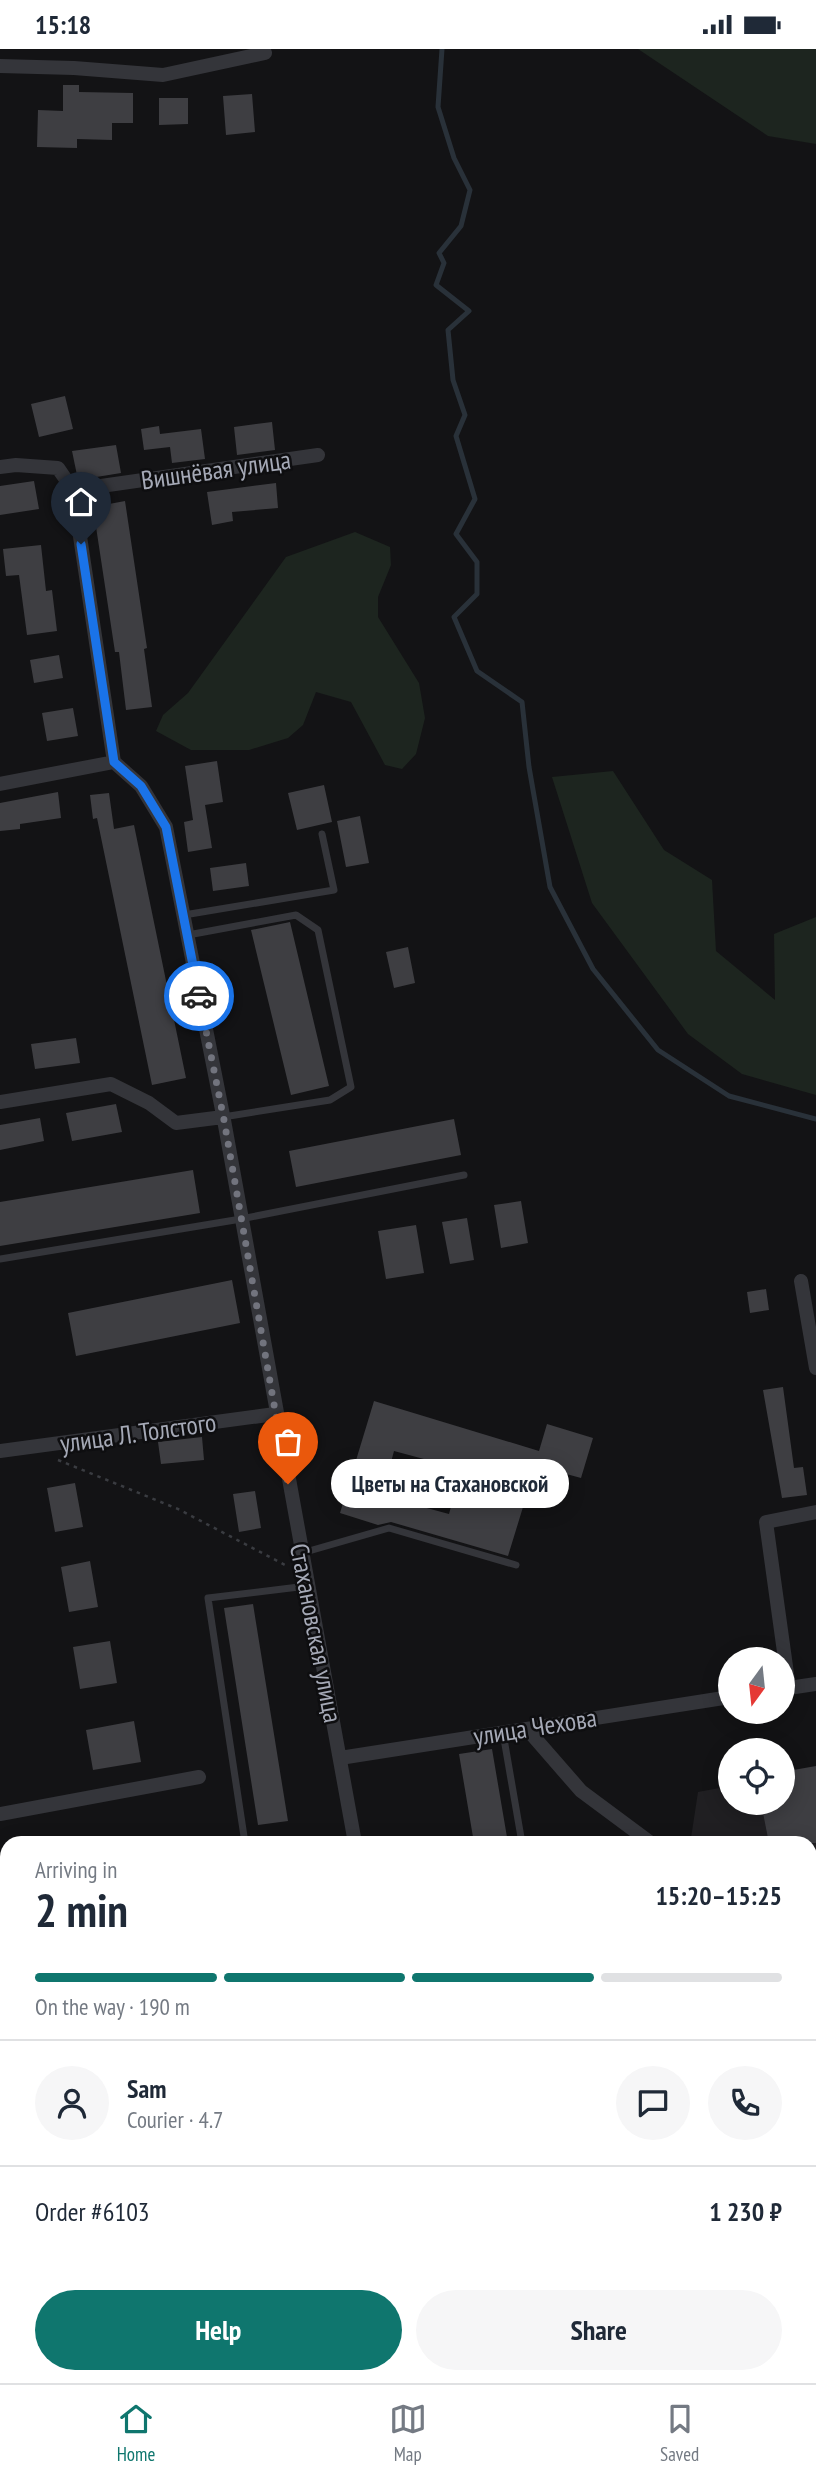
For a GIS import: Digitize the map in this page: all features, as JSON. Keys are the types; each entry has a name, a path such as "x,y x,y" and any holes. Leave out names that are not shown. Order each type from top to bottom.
{"street":[{"path":"0,66 163,75 265,53"},
{"name":"Вишнёвая улица","path":"73,489 318,456"},
{"path":"0,467 16,465 58,468 73,489 114,762 0,784"},
{"name":"Стахановская улица","path":"114,762 141,786 166,827 223,1117 354,1836"},
{"path":"0,1102 111,1084 149,1103 176,1123 223,1117"},
{"path":"801,1281 816,1368"},
{"name":"улица Л. Толстого","path":"0,1451 275,1414"},
{"path":"780,1647 766,1522 816,1512"},
{"path":"795,1687 816,1684"},
{"name":"улица Чехова","path":"340,1758 718,1699"},
{"path":"527,1729 581,1791 642,1836"},
{"path":"0,1814 199,1777"}],"lane":[{"path":"183,915 334,890 322,834"},
{"path":"187,935 296,915 318,930 351,1087 330,1100 223,1117"},
{"path":"0,1259 241,1219 464,1175"},
{"path":"301,1553 389,1528 516,1565"},
{"path":"244,1836 208,1598 307,1586"},
{"path":"503,1732 521,1836"}],"path":[{"path":"55,1458 178,1509 286,1566"}],"shaded area":[{"path":"638,49 816,49 816,144 768,136"},
{"path":"355,532 390,547 391,565 378,597 378,617 419,683 425,718 416,754 402,769 385,765 351,702 316,692 303,725 288,738 249,750 191,750 156,731 163,715 188,693 286,557"},
{"path":"613,771 664,850 712,880 716,951 775,1000 774,934 816,917 816,1095 742,1074 688,1034 592,903 552,777"},
{"path":"816,1769 816,1836 691,1836 698,1792 718,1788 718,1815 795,1815 795,1790"}],"building":[{"path":"63,85 79,85 79,92 133,93 133,123 112,123 112,140 77,139 77,148 37,147 38,110 63,111"},
{"path":"252,94 255,132 226,135 223,96"},
{"path":"159,98 188,98 188,124 159,125"},
{"path":"65,396 73,429 39,437 31,404"},
{"path":"272,422 275,450 237,455 234,427"},
{"path":"159,426 160,434 201,429 205,459 172,463 170,447 144,450 141,429"},
{"path":"116,445 121,473 78,480 72,451"},
{"path":"34,481 39,509 0,515 0,486"},
{"path":"276,483 278,508 232,512 233,521 212,525 207,492"},
{"path":"125,501 147,648 144,649 152,707 126,710 119,652 115,652 93,507"},
{"path":"41,545 46,591 52,590 57,631 27,635 19,575 6,576 3,549"},
{"path":"59,655 63,678 34,683 30,660"},
{"path":"73,708 78,736 47,741 42,713"},
{"path":"217,761 223,802 205,805 212,848 188,852 184,822 193,820 185,766"},
{"path":"324,785 332,822 297,830 288,793"},
{"path":"58,792 61,818 20,824 20,829 0,831 0,803"},
{"path":"109,793 114,829 134,825 186,1078 152,1085 97,818 93,819 90,795"},
{"path":"360,816 369,863 346,867 337,821"},
{"path":"246,863 249,886 213,891 210,868"},
{"path":"290,922 329,1086 291,1095 251,930"},
{"path":"408,947 415,983 394,988 386,952"},
{"path":"76,1038 80,1063 35,1069 31,1044"},
{"path":"116,1104 122,1132 72,1141 66,1113"},
{"path":"40,1118 44,1141 0,1150 0,1125"},
{"path":"454,1119 461,1155 296,1187 289,1151"},
{"path":"193,1170 200,1213 0,1246 0,1202"},
{"path":"521,1201 528,1243 501,1248 494,1205"},
{"path":"467,1218 474,1260 450,1264 442,1222"},
{"path":"416,1225 424,1273 386,1279 378,1231"},
{"path":"232,1280 240,1323 76,1356 68,1313"},
{"path":"766,1289 769,1310 750,1313 747,1292"},
{"path":"783,1387 794,1468 803,1467 807,1495 782,1498 763,1390"},
{"path":"374,1401 539,1451 547,1424 593,1438 581,1478 548,1469 544,1484 531,1481 508,1556 391,1522 378,1525 340,1513","holes":["394,1451 461,1469 449,1514 382,1496"]},
{"path":"202,1437 204,1460 161,1464 158,1442"},
{"path":"75,1483 83,1527 55,1532 47,1488"},
{"path":"255,1491 261,1528 239,1532 233,1494"},
{"path":"90,1561 98,1607 69,1612 61,1567"},
{"path":"253,1604 288,1821 258,1825 224,1608"},
{"path":"110,1641 117,1683 80,1689 73,1647"},
{"path":"134,1721 141,1762 93,1770 86,1730"},
{"path":"492,1749 507,1836 473,1836 459,1754"},
{"path":"816,1766 816,1836 768,1836 763,1815 795,1815 795,1770"}],"waterway":[{"path":"442,49 438,107 454,158 470,190 461,226 439,253 444,263 436,285 469,311 448,330 453,380 465,415 456,436 475,499 456,534 477,562 477,594 454,617 477,671 522,702 529,767 550,887 593,969 658,1050 729,1096 816,1119"}],"way so far":[{"path":"199,996 224,1120 288,1484"}],"place":[{"name":"Цветы на Стахановской","path":"288,1484"}],"route":[{"path":"81,544 114,762 141,786 166,827 199,996"}]}
